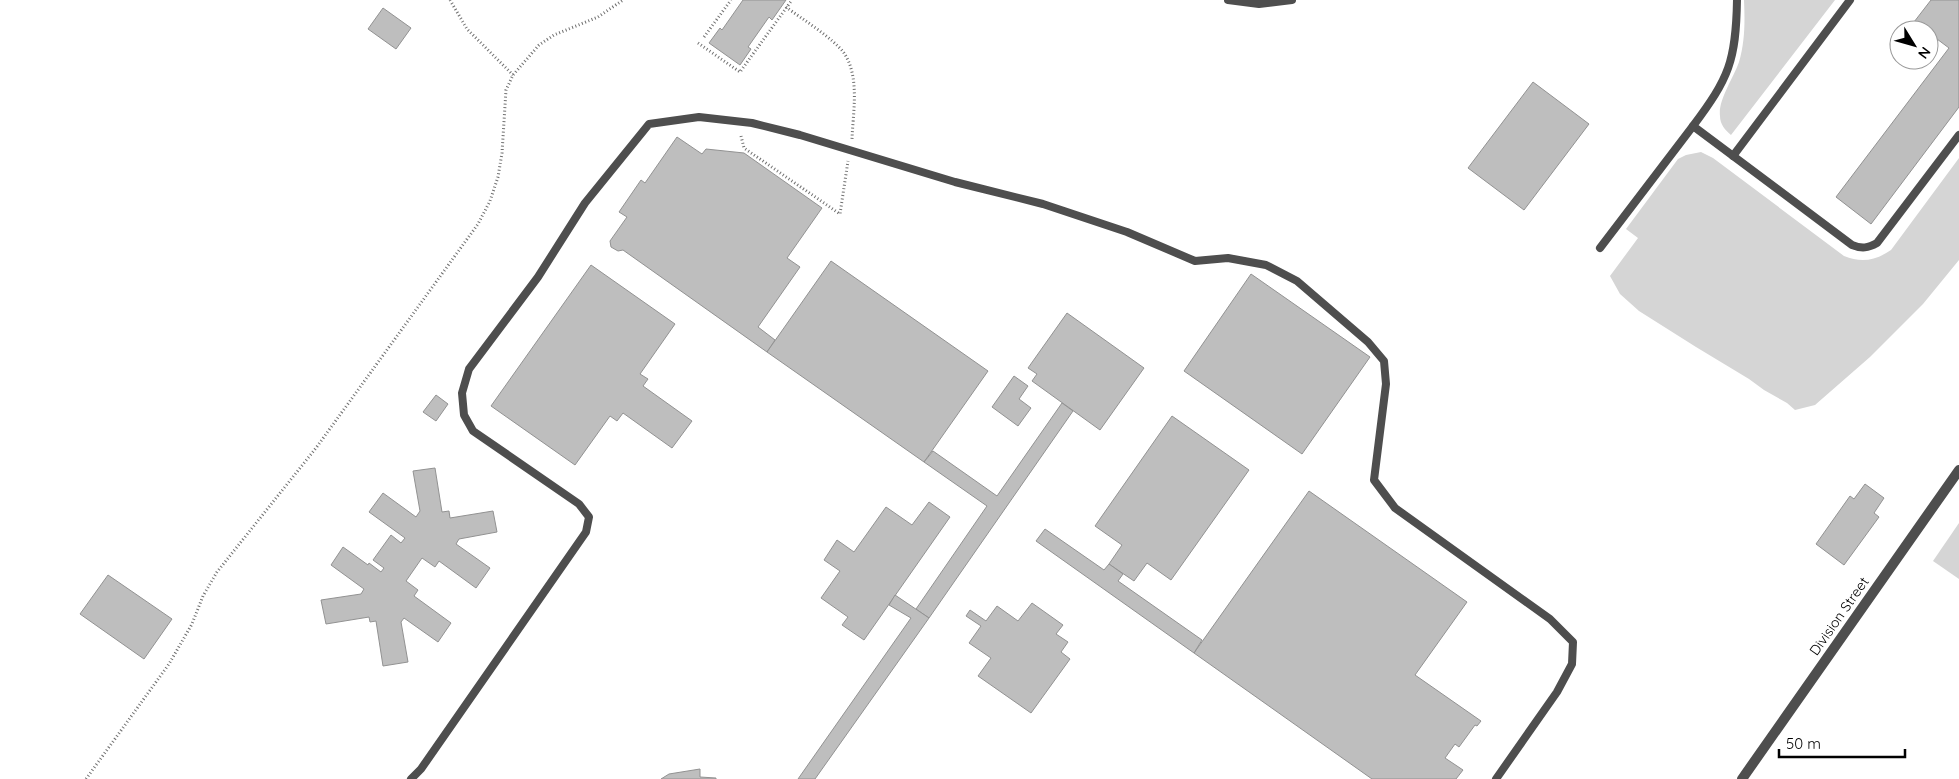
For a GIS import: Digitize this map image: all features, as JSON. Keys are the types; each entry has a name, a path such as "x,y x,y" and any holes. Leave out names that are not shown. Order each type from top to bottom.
{"street":[{"name":"Division Street","path":"1742,779 1959,470"}],"lane":[{"path":"1228,0 1259,4 1292,0"},
{"path":"1600,248 1719,90 1732,61 1736,44 1737,0"},
{"path":"1733,156 1850,0"},
{"path":"411,779 421,769 586,532 589,517 579,504 473,431 464,415 462,393 469,369 538,277 585,203 649,124 699,117 752,123 800,135 955,182 1043,204 1127,232 1195,261 1228,258 1266,265 1297,281 1368,342 1384,361 1386,384 1374,480 1395,508 1550,619 1573,642 1572,664 1557,692 1496,779"},
{"path":"1692,126 1852,245 1860,248 1869,248 1877,244 1959,135"}],"path":[{"path":"450,0 468,29 512,75"},
{"path":"86,779 168,664 192,624 203,596 217,572 316,448 478,224 490,201 498,177 502,153 506,90 512,75 539,45 554,35 598,17 623,0"},
{"path":"704,37 731,0"},
{"path":"698,43 740,72 792,0"},
{"path":"786,7 832,41 843,51 848,60 854,90 851,142"},
{"path":"741,136 744,148 840,214 848,160"}],"shaded area":[{"path":"1744,0 1835,0 1731,135 1722,124 1720,110 1721,103 1741,54 1744,31"},
{"path":"1701,152 1713,158 1844,256 1856,260 1874,259 1891,250 1959,158 1959,260 1923,304 1870,357 1815,405 1795,410 1787,403 1639,311 1620,294 1610,276 1638,238 1626,229 1678,159"},
{"path":"1959,523 1959,579 1933,561"}],"building":[{"path":"743,0 786,0 772,20 769,17 748,47 751,49 740,65 709,43 720,28 722,30"},
{"path":"1931,0 1959,0 1959,107 1871,224 1836,197 1932,70 1939,70 1939,61 1949,48 1939,40 1939,20 1916,20"},
{"path":"383,8 411,28 396,49 368,29"},
{"path":"1533,82 1589,124 1524,210 1468,168"},
{"path":"677,137 702,154 706,149 744,153 822,208 787,258 800,267 758,327 775,340 767,352 623,250 618,251 611,247 610,241 627,217 619,212 641,180 645,183"},
{"path":"831,261 988,371 924,462 767,352"},
{"path":"591,265 675,324 640,374 648,379 643,386 692,421 672,448 623,413 617,421 610,416 575,465 491,406"},
{"path":"1251,274 1370,357 1302,454 1184,371"},
{"path":"1067,313 1144,368 1100,430 1032,381 1037,374 1028,368"},
{"path":"1014,376 1028,386 1019,399 1031,408 1018,426 992,407"},
{"path":"436,395 448,404 436,421 423,412"},
{"path":"1062,403 1073,411 929,618 916,609 987,506 924,462 933,451 997,496"},
{"path":"1172,416 1249,470 1171,580 1147,563 1134,581 1109,564 1122,545 1095,526"},
{"path":"435,468 442,512 449,511 450,518 493,511 497,532 459,539 456,544 490,568 476,588 439,561 435,567 422,558 406,581 418,590 414,596 451,623 438,642 404,618 401,622 408,662 383,666 376,621 370,622 369,617 326,624 321,600 361,594 364,589 331,565 343,547 381,572 384,568 373,560 391,535 401,543 405,538 369,512 383,493 416,517 420,511 413,471"},
{"path":"1865,484 1884,498 1874,513 1879,517 1844,565 1816,544 1850,496 1854,499"},
{"path":"1309,491 1467,602 1415,675 1481,721 1477,726 1475,725 1459,747 1455,744 1445,758 1463,770 1456,779 1372,779 1194,653"},
{"path":"929,502 950,517 864,640 842,625 848,617 821,598 840,571 824,560 837,540 854,552 886,507 912,525"},
{"path":"1045,529 1104,570 1109,564 1123,574 1118,581 1202,640 1194,653 1036,541"},
{"path":"108,575 172,619 144,659 80,614"},
{"path":"895,595 929,618 815,779 798,779 911,618 889,605"},
{"path":"1032,603 1063,625 1056,634 1068,642 1061,652 1070,659 1031,713 978,676 991,658 969,643 981,626 966,616 970,610 986,621 997,606 1018,621"},
{"path":"700,769 700,777 716,779 661,779 669,774"}]}
